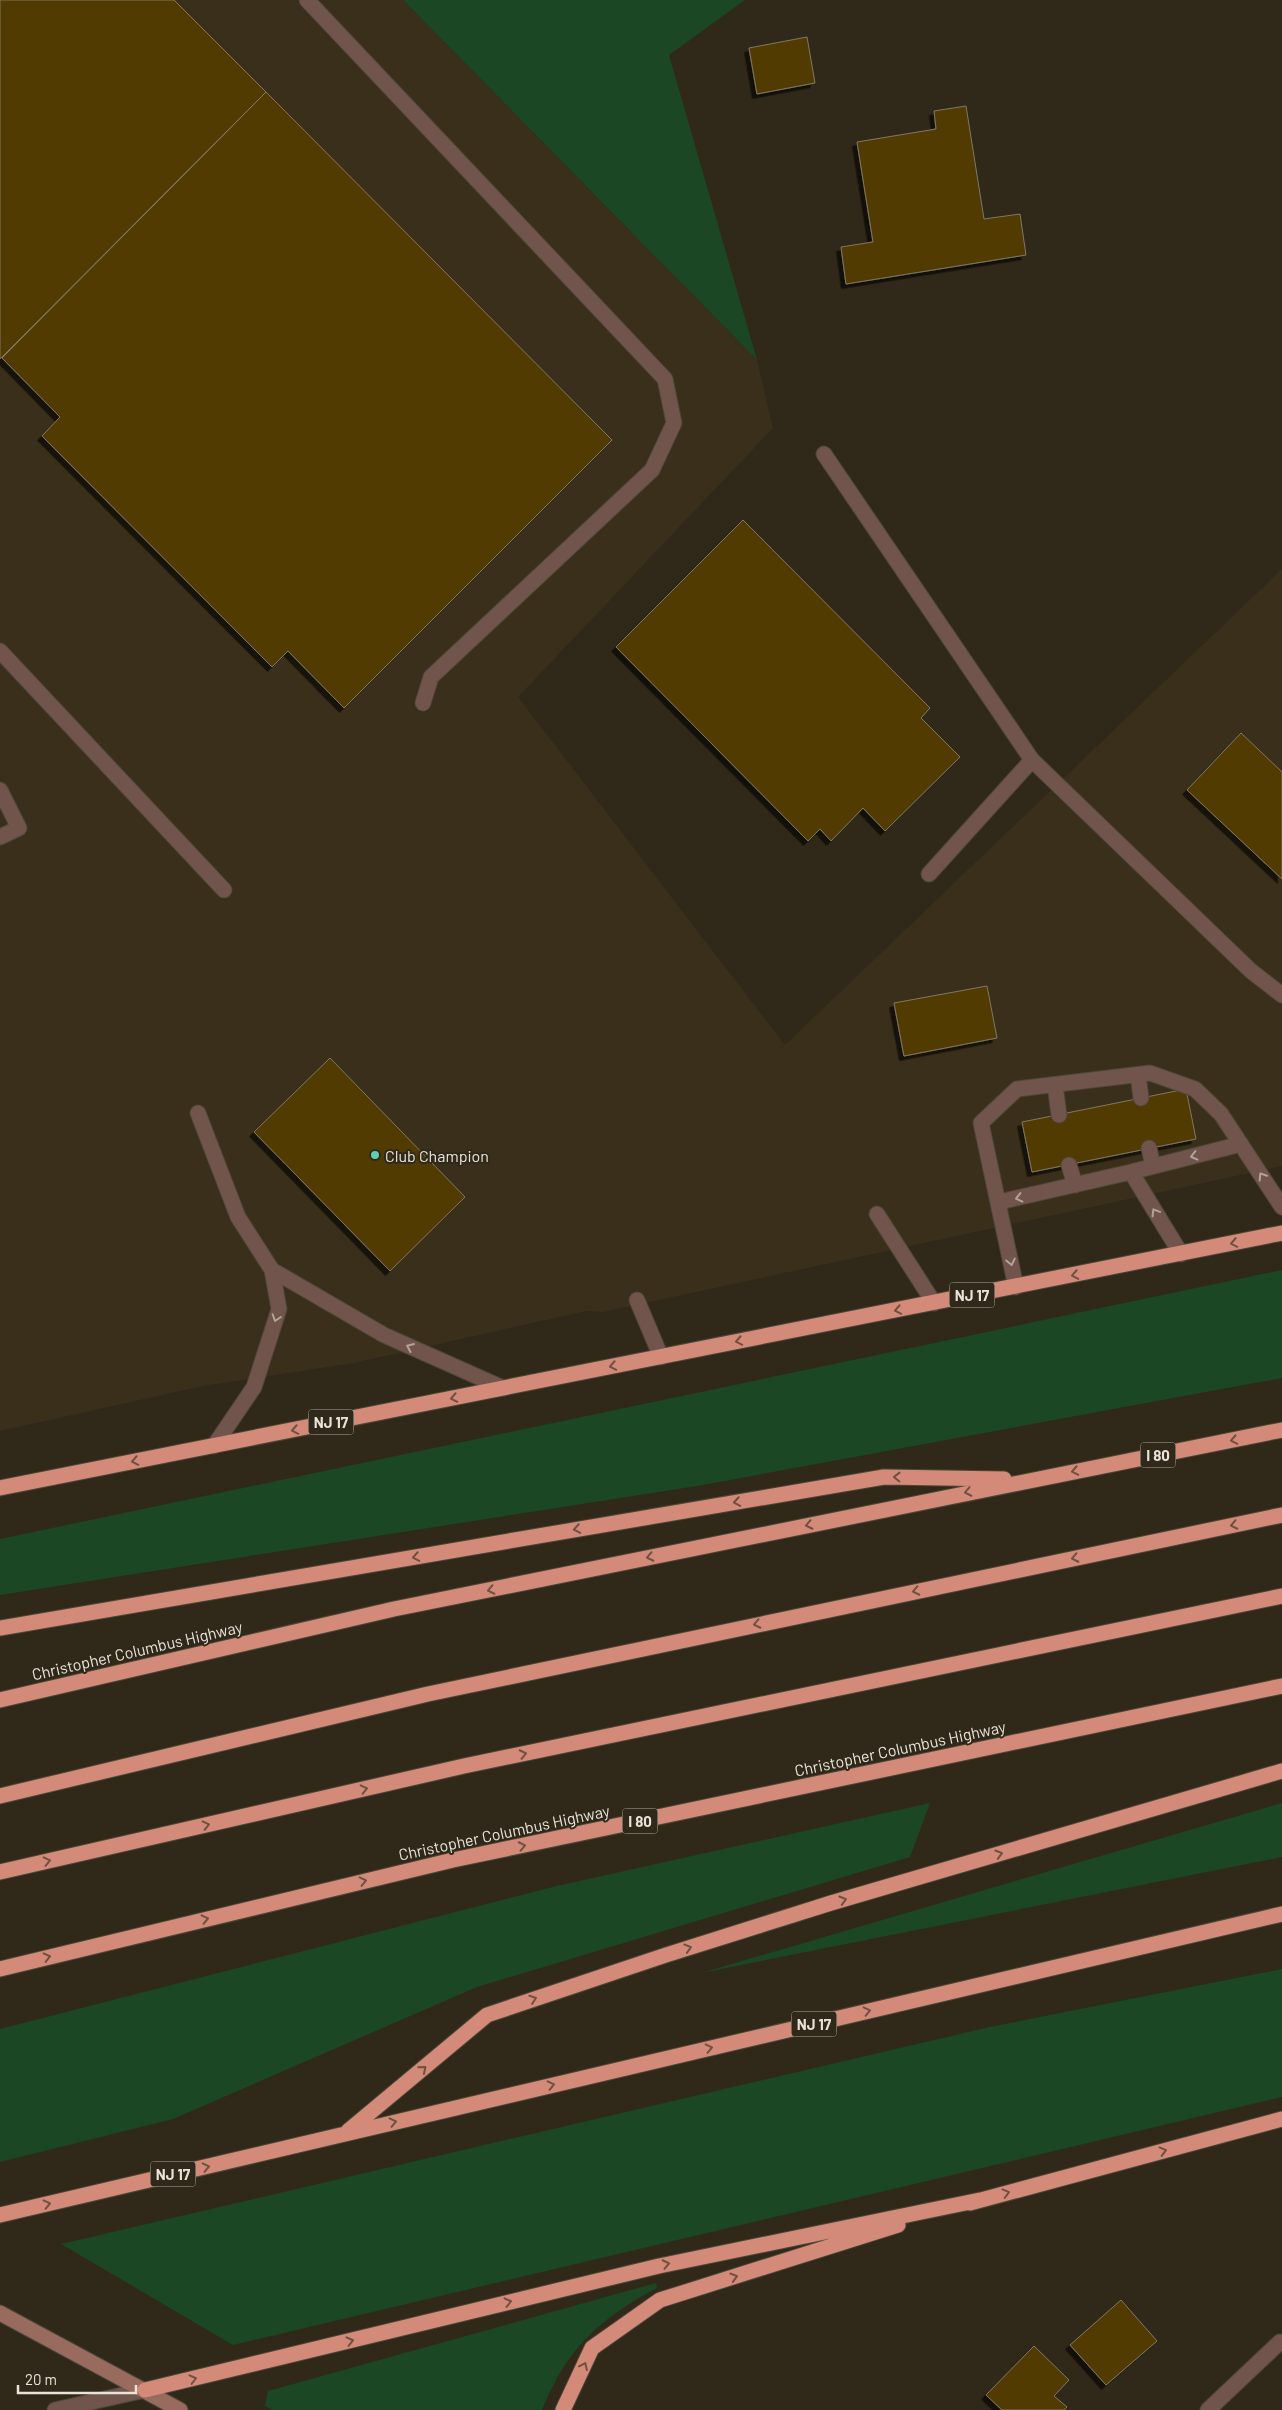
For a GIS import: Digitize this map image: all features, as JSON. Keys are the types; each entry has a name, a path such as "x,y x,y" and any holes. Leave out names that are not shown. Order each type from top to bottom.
{"highway":[{"name":"NJ 17","path":"0,1488 1282,1234"},
{"name":"Christopher Columbus Highway","path":"0,1700 394,1609 1282,1430"},
{"path":"0,1628 884,1476 1033,1479"},
{"path":"0,1796 438,1692 1282,1515"},
{"path":"0,1872 464,1766 1282,1596"},
{"name":"Christopher Columbus Highway","path":"0,1969 453,1860 1282,1686"},
{"path":"345,2134 487,2015 666,1955 831,1903 1282,1771"},
{"name":"NJ 17","path":"0,2215 1282,1914"},
{"path":"563,2410 592,2348 660,2300 980,2200 1282,2119"},
{"path":"145,2390 659,2266 980,2200"}],"street":[{"path":"307,0 665,379 674,422 652,470 432,677 423,703"},
{"path":"824,454 1032,760 1251,971 1282,995"},
{"path":"0,651 224,890"},
{"path":"929,874 1032,760"},
{"path":"0,790 19,828 0,837"},
{"path":"1016,1287 981,1123 1016,1089 1150,1073 1195,1089 1221,1114 1282,1207"},
{"path":"1138,1075 1141,1098"},
{"path":"1055,1085 1059,1115"},
{"path":"198,1113 238,1217 272,1270 279,1310 254,1387 214,1446"},
{"path":"999,1202 1131,1172 1241,1144"},
{"path":"1149,1148 1153,1166"},
{"path":"1069,1165 1075,1185"},
{"path":"1131,1172 1181,1254"},
{"path":"877,1214 934,1303"},
{"path":"272,1270 384,1335 503,1388"},
{"path":"637,1300 661,1357"},
{"path":"0,2313 180,2410"},
{"path":"1208,2410 1280,2342"},
{"path":"55,2410 145,2390"}],"shaded area":[{"path":"0,0 403,0 757,360 773,428 518,697 785,1045 1282,569 1282,1166 603,1312 586,1311 354,1363 203,1386 0,1431"}],"green space":[{"path":"403,0 745,0 669,55 757,360"},
{"path":"1282,1270 1282,1378 697,1486 0,1595 0,1539"},
{"path":"930,1803 910,1857 477,1987 173,2119 0,2162 0,2029 557,1886"},
{"path":"1282,1803 1282,1857 701,1973"},
{"path":"1282,1969 1282,2097 233,2345 61,2244 990,2027"},
{"path":"656,2283 657,2288 618,2311 587,2337 562,2369 542,2410 273,2410 265,2406 268,2391"}],"building":[{"path":"0,0 174,0 266,92 0,359"},
{"path":"807,37 815,83 757,94 749,48"},
{"path":"266,92 612,440 344,708 288,651 272,667 42,436 60,417 2,358"},
{"path":"966,106 984,219 1020,214 1026,255 846,284 841,247 873,242 857,142 936,129 934,111"},
{"path":"743,520 930,708 921,718 960,757 885,831 863,808 831,841 820,829 808,841 616,647"},
{"path":"1241,733 1282,772 1282,879 1187,790"},
{"path":"987,986 997,1038 904,1056 894,1003"},
{"path":"330,1058 465,1197 390,1271 254,1132"},
{"path":"1186,1089 1196,1139 1032,1172 1022,1122"},
{"path":"1121,2300 1157,2341 1106,2385 1070,2345"},
{"path":"1034,2346 1069,2380 1054,2396 1067,2407 1064,2410 1002,2410 986,2395"}],"place":[{"name":"Club Champion","path":"375,1155"}]}
